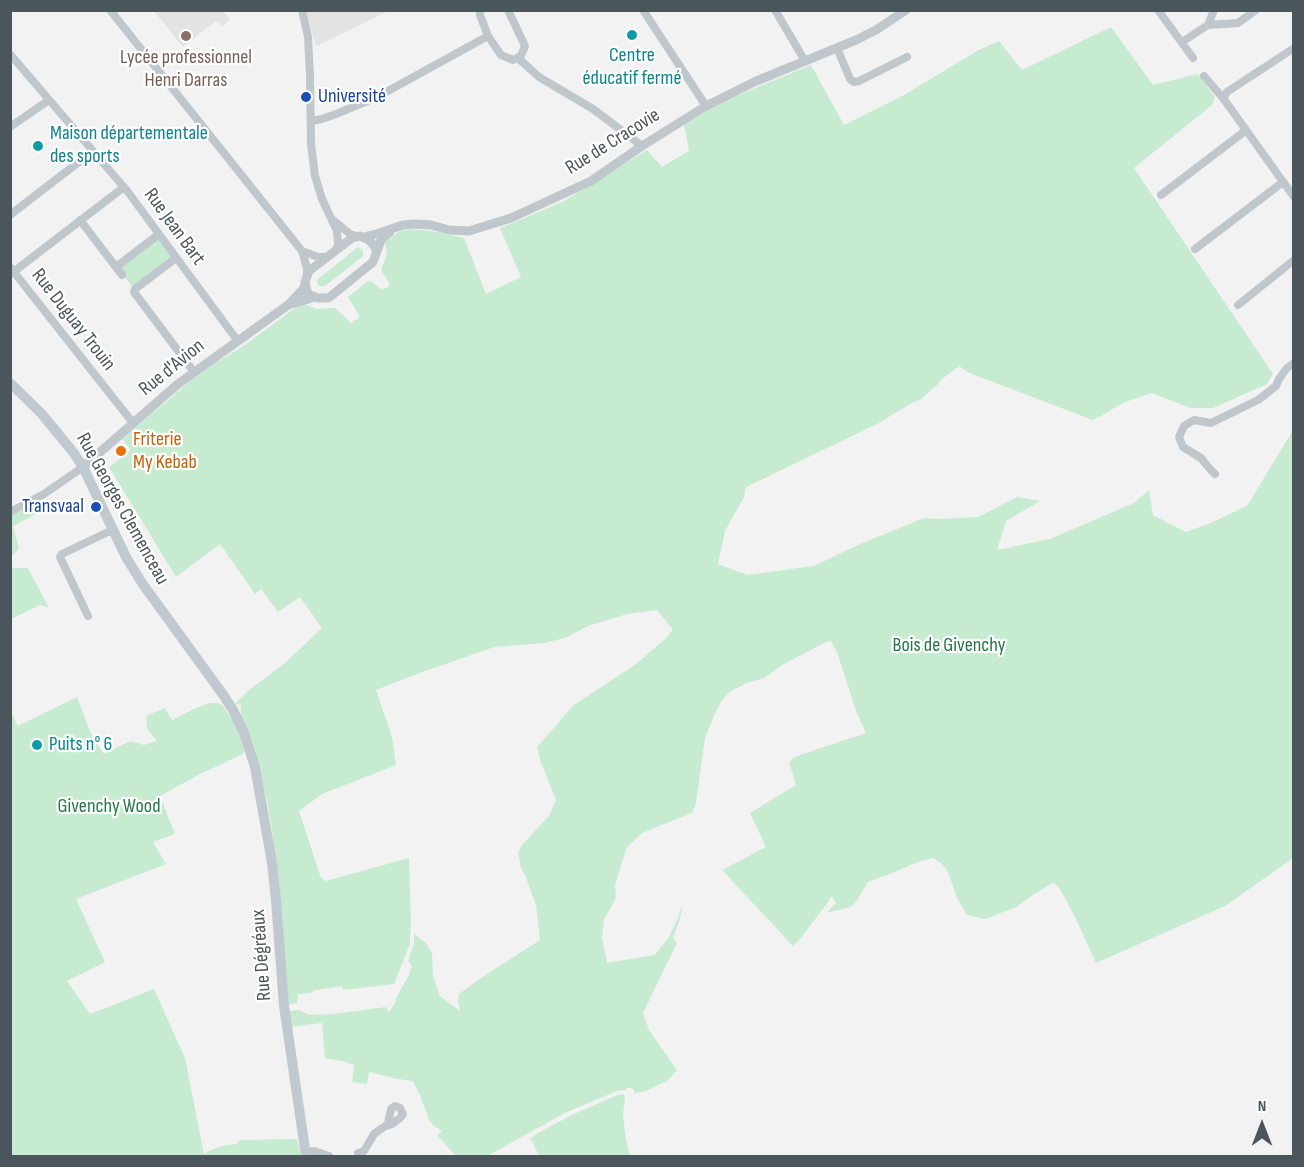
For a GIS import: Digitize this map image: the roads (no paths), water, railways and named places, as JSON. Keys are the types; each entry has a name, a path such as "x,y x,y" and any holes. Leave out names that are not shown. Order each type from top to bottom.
{"main road":[{"name":"Rue Georges Clemenceau","path":"10,383 33,405 73,452 142,583 233,710 250,751"},
{"name":"Rue Dégréaux","path":"250,751 255,767 272,863 284,1006 306,1154"}],"street":[{"path":"110,10 302,251 307,268 305,285 307,292 315,297"},
{"path":"302,10 308,37 311,144 315,176 338,236 337,249"},
{"path":"480,10 488,36 501,55 508,59 519,58 539,77 593,110 642,146"},
{"path":"508,10 524,43 524,49 519,58"},
{"path":"643,10 706,106"},
{"path":"775,10 805,61"},
{"name":"Rue de Cracovie","path":"307,273 352,238 413,224 460,231 479,229 511,218 591,181 706,106 754,82 876,30 906,10"},
{"path":"1158,10 1192,58"},
{"path":"1208,25 1214,10"},
{"path":"1182,42 1208,25 1238,23 1256,10"},
{"path":"311,121 336,114 377,97 488,36"},
{"path":"837,48 850,79 854,82 907,57"},
{"path":"1223,98 1227,92 1293,48"},
{"name":"Rue Jean Bart","path":"10,54 15,67 49,100 124,187 237,340"},
{"path":"1204,76 1223,98 1293,197"},
{"path":"10,127 49,100"},
{"path":"1161,195 1245,130"},
{"path":"10,215 93,151"},
{"path":"1195,249 1283,182"},
{"path":"12,270 124,187"},
{"path":"332,219 350,234 372,242 376,251"},
{"path":"80,220 122,275"},
{"path":"376,251 381,240 393,228"},
{"path":"116,267 159,234"},
{"path":"302,251 327,257"},
{"name":"Rue d'Avion","path":"288,305 315,297 331,296 373,262 376,251"},
{"path":"176,258 134,292 194,372"},
{"path":"1238,305 1293,260"},
{"name":"Rue Duguay Trouin","path":"12,270 133,423"},
{"name":"Rue d'Avion","path":"82,467 194,372 288,305 305,285"},
{"path":"1215,474 1201,458 1183,447 1179,437 1184,426 1194,420 1211,423 1258,400 1276,386 1287,368 1293,363"},
{"path":"10,512 44,494 82,467"},
{"path":"88,616 60,557 62,554 113,531"},
{"path":"358,1153 364,1151 374,1134 386,1126"},
{"path":"306,1154 314,1151 329,1156"}],"place":[{"name":"Centre éducatif fermé","path":"632,35"},
{"name":"Lycée professionnel Henri Darras","path":"186,36"},
{"name":"Université","path":"306,97"},
{"name":"Maison départementale des sports","path":"38,146"},
{"name":"Friterie My Kebab","path":"121,451"},
{"name":"Transvaal","path":"96,507"},
{"name":"Puits n° 6","path":"37,745"}],"park label":[{"name":"Bois de Givenchy","path":"949,646"},
{"name":"Givenchy Wood","path":"109,807"}]}
